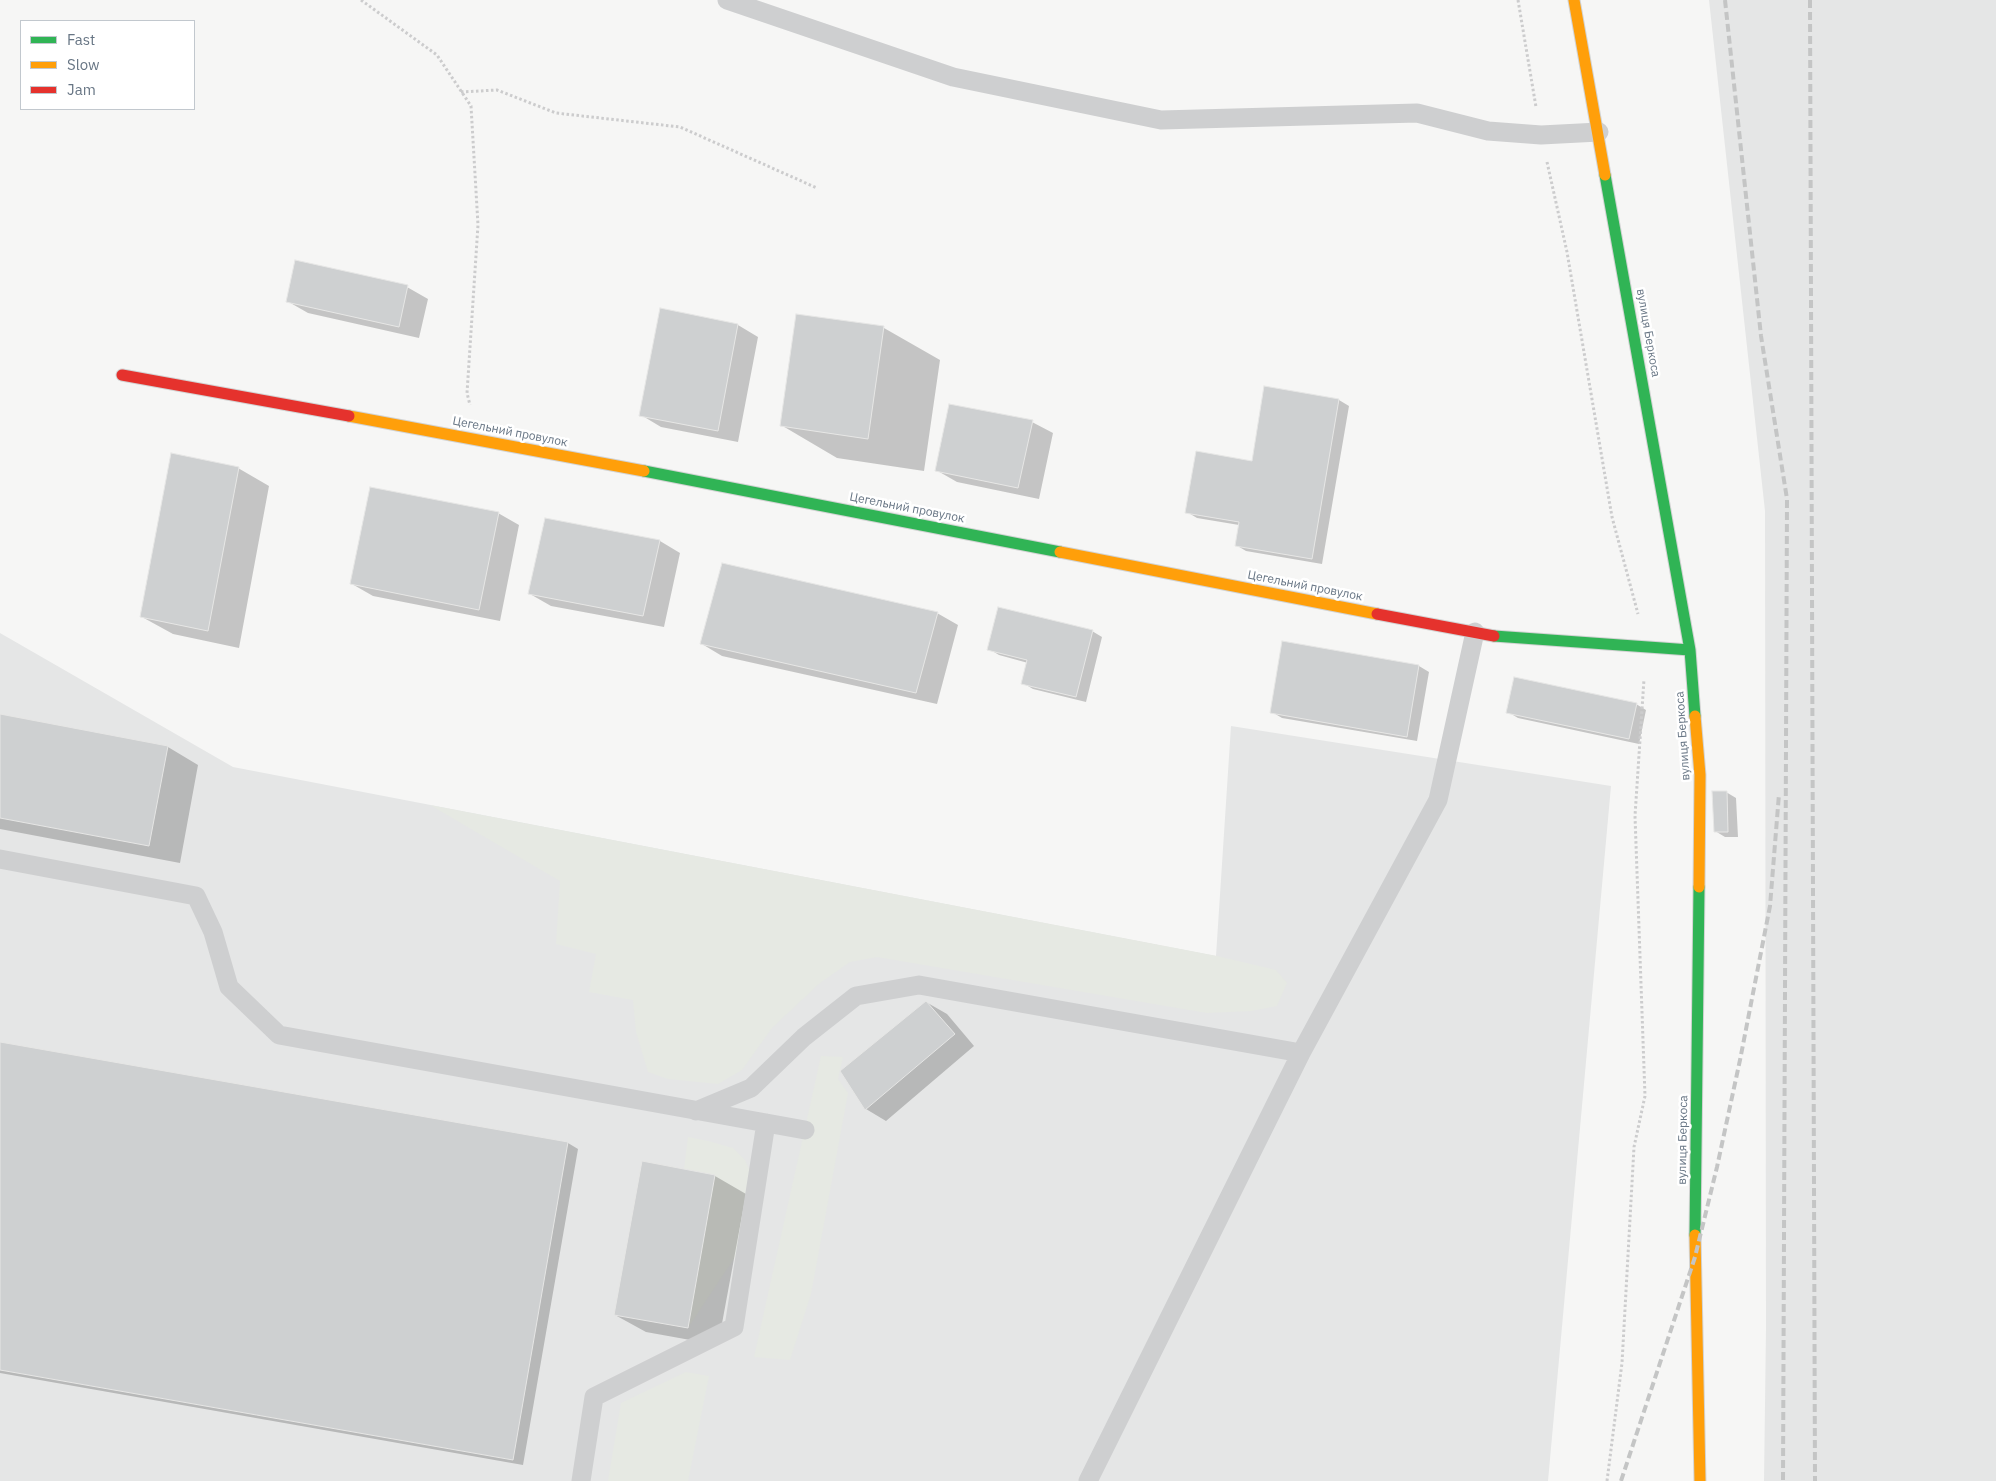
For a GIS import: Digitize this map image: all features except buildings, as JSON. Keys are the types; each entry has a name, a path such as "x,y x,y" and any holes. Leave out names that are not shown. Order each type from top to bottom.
{"street":[{"name":"вулиця Беркоса","path":"1574,0 1690,650 1700,775 1695,1257 1700,1481"},
{"name":"Цегельний провулок","path":"122,375 479,439 1497,637 1690,650"}],"lane":[{"path":"727,0 953,76 1161,120 1417,113 1488,131 1541,135 1599,132"},
{"path":"1088,1481 1300,1053 1438,800 1475,632"},
{"path":"0,859 196,896 213,932 229,987 279,1035 805,1130"},
{"path":"696,1111 751,1088 804,1037 856,996 919,985 1300,1053"},
{"path":"581,1481 594,1397 734,1327 766,1123"}],"path":[{"path":"361,0 437,55 472,106 478,226 467,393 479,439"},
{"path":"1518,0 1541,135 1567,252 1612,517 1646,648 1635,816 1645,1096 1634,1147 1622,1363 1607,1481"},
{"path":"461,92 498,90 556,112 680,127 817,188"}],"shaded area":[{"path":"1709,0 1996,0 1996,1481 1764,1481 1766,1328 1765,511"},
{"path":"0,633 233,767 1216,956 1231,726 1611,786 1548,1481 0,1481"},
{"path":"430,805 1217,956 1276,970 1287,983 1277,1006 1251,1011 1207,1013 877,957 850,962 820,983 772,1028 742,1070 718,1084 668,1079 648,1072 636,1032 633,1000 589,992 596,954 556,944 560,881"},
{"path":"821,1056 843,1057 838,1079 848,1093 811,1294 790,1360 754,1357"},
{"path":"688,1137 733,1148 745,1160 750,1171 735,1257 688,1328 715,1175 684,1169"},
{"path":"686,1372 709,1376 688,1481 608,1481 621,1403"}],"railway":[{"path":"1725,0 1761,336 1787,499 1783,1481"},
{"path":"1810,0 1815,1481"},
{"path":"1621,1481 1695,1257 1717,1167 1770,906 1779,794"}],"traffic: fast":[{"path":"1605,175 1690,650 1695,716"},
{"path":"644,471 1060,552"},
{"path":"1494,636 1690,650"},
{"path":"1695,1235 1699,887"}],"traffic: slow":[{"path":"1574,0 1605,175"},
{"path":"349,416 644,471"},
{"path":"1060,552 1377,614"},
{"path":"1695,716 1700,775 1699,887"},
{"path":"1695,1235 1700,1481"}],"traffic: jam":[{"path":"122,375 349,416"},
{"path":"1377,614 1494,636"}]}
